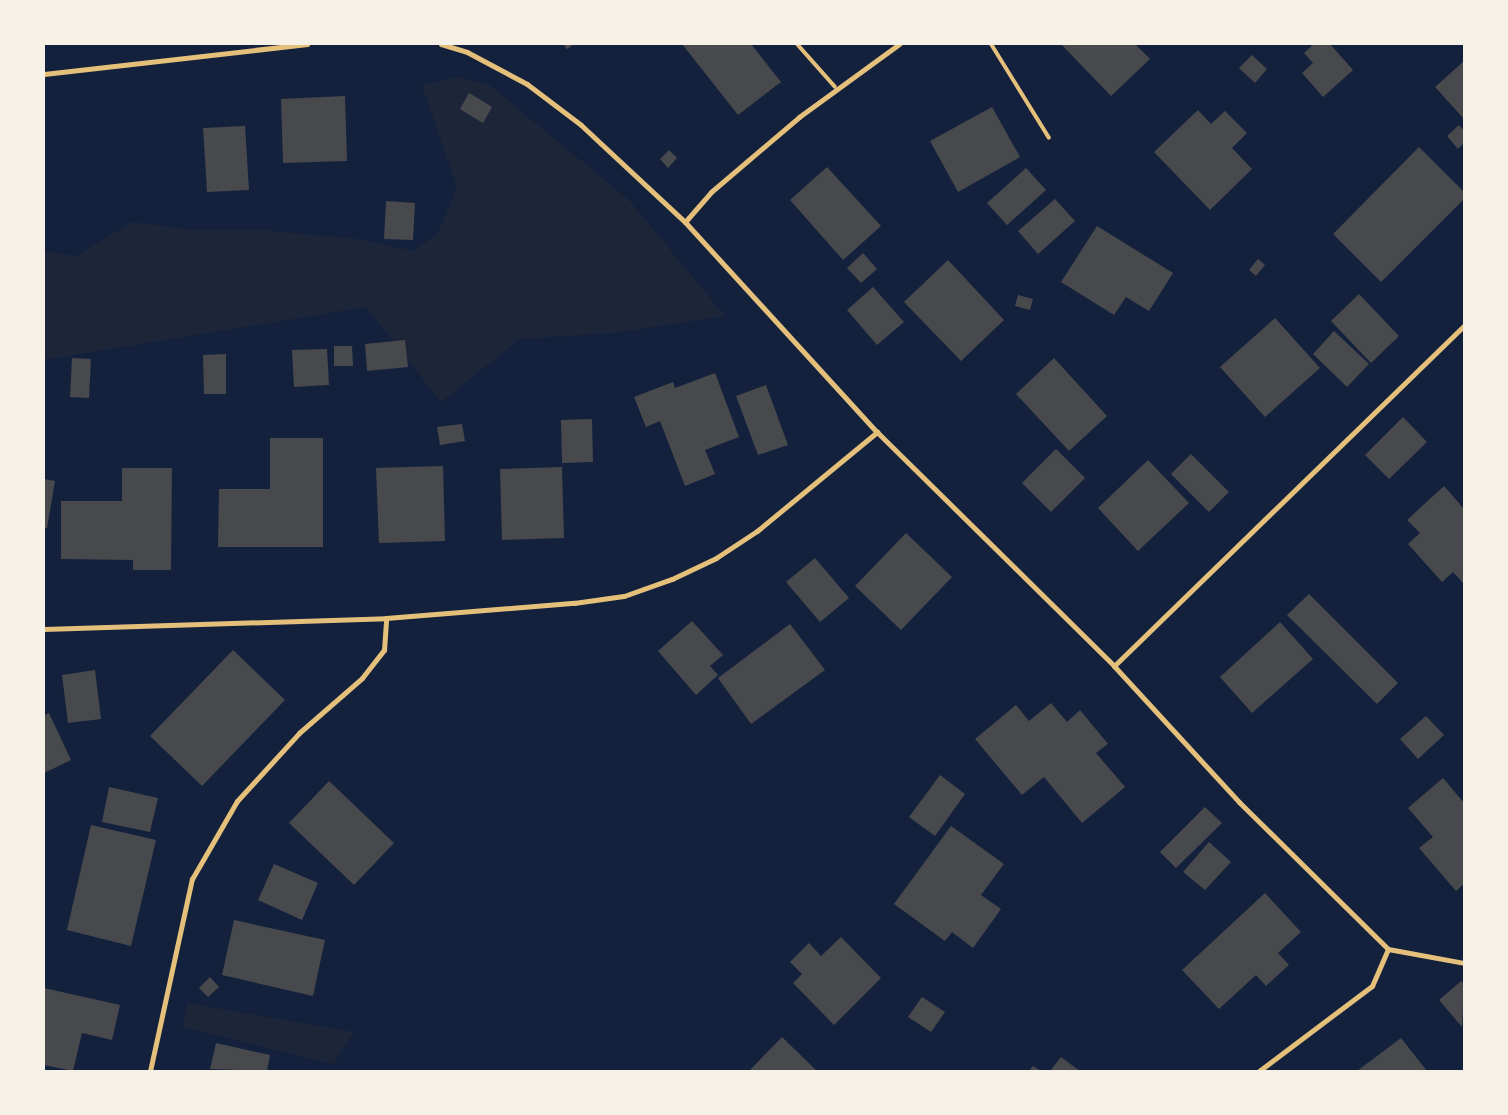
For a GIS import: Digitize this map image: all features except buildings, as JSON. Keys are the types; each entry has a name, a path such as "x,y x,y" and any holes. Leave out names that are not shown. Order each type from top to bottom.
{"street":[{"path":"44,74 307,44"},
{"path":"441,44 467,52 527,84 581,125 685,222 877,432 1114,666 1239,802 1388,949 1464,963"},
{"path":"685,222 711,192 835,87 899,44"},
{"path":"1114,666 1464,326"},
{"path":"44,629 386,618 574,603 624,596 672,579 716,558 757,531 877,432"},
{"path":"150,1071 192,880 237,801 299,734 362,678 384,650 386,618"},
{"path":"1259,1071 1372,986 1388,949"}],"lane":[{"path":"797,44 835,87"},
{"path":"991,44 1049,138"}],"shaded area":[{"path":"459,77 488,84 629,200 725,316 614,333 520,339 441,402 366,307 44,360 44,251 76,256 132,222 195,230 262,230 357,239 414,251 438,233 457,187 422,85"},
{"path":"187,1003 354,1032 333,1064 183,1027"}]}
